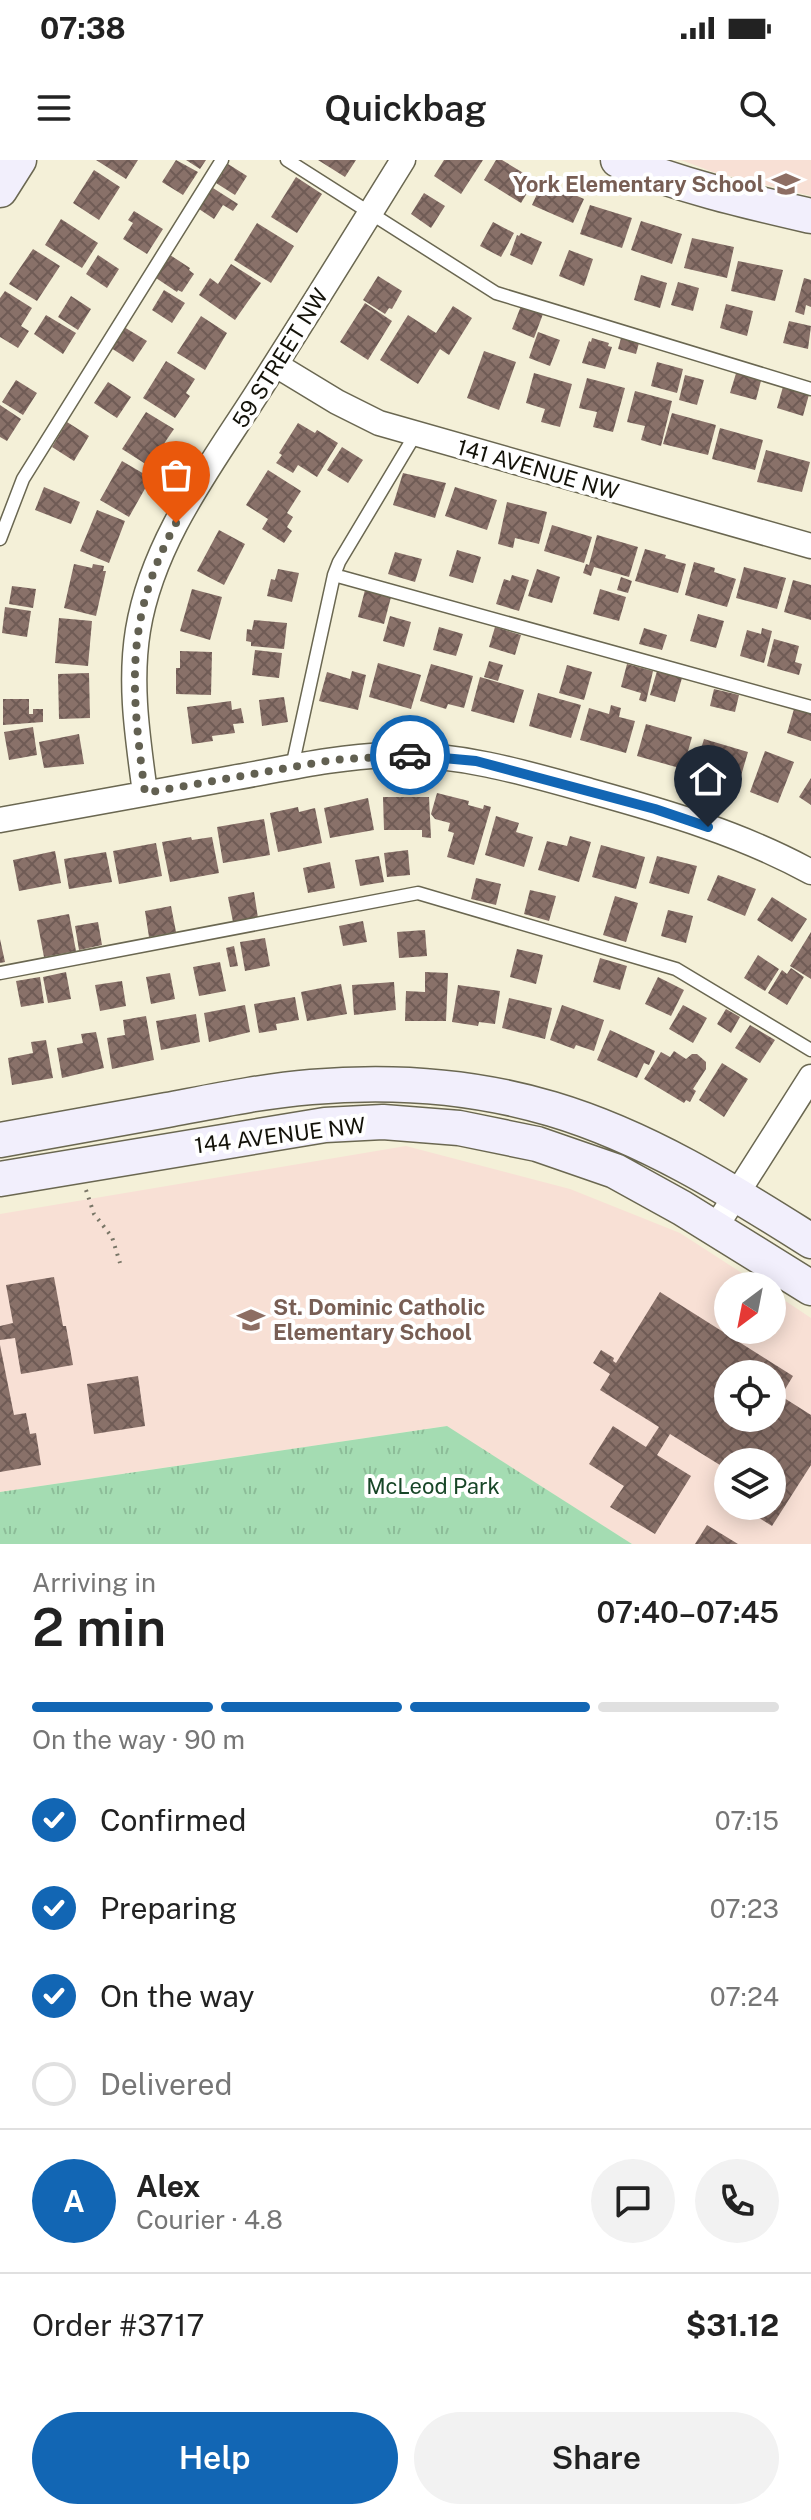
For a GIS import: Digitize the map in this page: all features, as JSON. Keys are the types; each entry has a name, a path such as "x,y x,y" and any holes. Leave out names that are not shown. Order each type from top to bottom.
{"street":[{"name":"59 STREET NW","path":"145,793 133,681 138,629 154,570 176,523 403,160"},
{"path":"618,160 698,188 811,216"},
{"name":"141 AVENUE NW","path":"276,365 358,413 415,435 811,546"},
{"path":"0,820 332,760 389,755 445,756 476,761 655,809 764,848 811,872"},
{"path":"715,1228 811,1077"},
{"name":"144 AVENUE NW","path":"0,1140 311,1087 372,1084 423,1086 494,1096 572,1116 649,1147 736,1194 811,1241"},
{"name":"144 AVENUE NW","path":"0,1179 325,1125 422,1123 492,1133 537,1144 615,1171 811,1288"}],"lane":[{"path":"0,539 23,479 222,160"},
{"path":"287,160 496,293 811,389"},
{"path":"292,767 334,575 415,435"},
{"path":"334,575 811,707"},
{"path":"0,973 418,893 676,969 811,1050"}],"path":[{"path":"80,1165 89,1206 112,1237 120,1263"}],"shaded area":[{"name":"York Elementary School","path":"681,160 811,160 811,196 713,172"},
{"name":"St. Dominic Catholic Elementary School","path":"406,1146 570,1189 680,1233 740,1272 714,1272 714,1344 786,1344 786,1301 811,1318 811,1544 632,1544 446,1426 0,1492 0,1214"}],"green space":[{"name":"McLeod Park","path":"447,1426 632,1544 0,1544 0,1492"}],"building":[{"path":"96,160 138,160 126,179"},
{"path":"176,160 198,172 183,195 162,182"},
{"path":"186,160 206,160 200,169"},
{"path":"318,160 356,160 345,177"},
{"path":"444,160 483,160 461,194 434,176"},
{"path":"496,160 502,160 535,180 521,203 484,180"},
{"path":"228,164 247,176 235,195 216,183"},
{"path":"94,170 120,187 99,220 73,203"},
{"path":"296,177 322,194 297,233 271,217"},
{"path":"543,181 584,199 573,223 532,205"},
{"path":"213,188 238,204 233,211 223,205 214,219 199,209"},
{"path":"424,193 445,206 431,228 411,214"},
{"path":"590,205 632,218 622,248 580,234"},
{"path":"134,211 163,229 147,254 123,239 133,223 128,220"},
{"path":"61,219 98,243 82,268 45,245"},
{"path":"641,221 682,234 672,264 631,250"},
{"path":"493,222 514,233 501,257 480,246"},
{"path":"257,223 294,246 271,283 234,260"},
{"path":"521,233 542,242 532,265 510,255 517,235"},
{"path":"692,238 734,247 727,278 684,268"},
{"path":"33,249 60,266 37,301 9,284"},
{"path":"569,250 593,259 584,286 559,276"},
{"path":"98,255 119,269 107,288 86,274"},
{"path":"170,255 194,274 182,292 156,278"},
{"path":"738,261 783,270 775,301 731,291"},
{"path":"231,264 261,283 235,320 199,295 210,278 218,284"},
{"path":"641,275 667,283 660,308 634,300"},
{"path":"378,276 402,291 392,309 389,308 385,314 363,300"},
{"path":"804,278 811,280 811,307 806,305 804,315 795,312"},
{"path":"678,282 699,288 693,311 671,305"},
{"path":"164,290 185,303 172,323 152,310"},
{"path":"5,291 32,308 21,326 29,331 18,348 0,337 0,298"},
{"path":"71,296 91,309 78,330 58,317"},
{"path":"365,303 392,321 368,360 340,342"},
{"path":"726,304 753,311 747,336 720,328"},
{"path":"453,306 472,318 449,355 440,349 418,384 380,360 408,315 436,333"},
{"path":"521,306 543,314 534,338 512,329"},
{"path":"46,315 76,333 63,354 34,334"},
{"path":"201,316 227,333 205,370 177,353"},
{"path":"789,321 811,326 808,349 783,343"},
{"path":"124,327 147,341 133,362 111,348"},
{"path":"538,332 560,340 550,366 529,358"},
{"path":"592,338 609,343 608,346 612,347 605,369 582,363"},
{"path":"621,338 639,343 636,354 618,349"},
{"path":"484,351 516,362 499,410 467,398"},
{"path":"166,361 195,379 186,393 190,396 175,418 143,398"},
{"path":"657,362 683,369 677,393 651,386"},
{"path":"737,370 762,377 756,400 730,393"},
{"path":"534,373 572,384 560,427 541,422 545,409 526,403"},
{"path":"685,375 704,380 697,405 679,400"},
{"path":"587,378 625,388 613,432 593,427 597,412 579,408"},
{"path":"16,380 37,393 23,415 2,402"},
{"path":"108,382 131,397 117,418 94,403"},
{"path":"784,383 810,391 803,416 777,408"},
{"path":"635,391 672,401 661,446 641,440 645,426 627,422"},
{"path":"0,405 21,419 7,441 0,437"},
{"path":"146,412 174,429 163,445 168,448 155,470 122,449"},
{"path":"672,413 716,425 708,455 663,444"},
{"path":"67,422 89,436 74,461 52,447"},
{"path":"298,423 338,443 317,477 298,465 293,473 276,463"},
{"path":"720,428 763,440 755,470 712,459"},
{"path":"342,447 363,460 348,483 327,470"},
{"path":"766,450 810,462 802,492 757,482"},
{"path":"122,461 151,478 129,517 100,500"},
{"path":"268,470 301,491 287,513 293,517 287,527 292,531 284,543 262,529 268,519 246,505"},
{"path":"403,473 446,483 435,518 393,505"},
{"path":"44,487 80,502 71,524 35,510"},
{"path":"455,487 497,500 487,530 445,516"},
{"path":"507,502 547,512 539,544 515,538 513,548 498,544"},
{"path":"97,510 125,521 109,563 80,551"},
{"path":"552,525 592,537 584,563 544,551"},
{"path":"219,530 245,544 224,585 197,571"},
{"path":"597,535 638,547 629,577 594,567 591,576 583,573 586,564 589,565"},
{"path":"645,549 686,564 678,593 635,581"},
{"path":"457,550 481,557 473,583 449,576"},
{"path":"395,552 422,559 415,582 388,574"},
{"path":"694,562 736,579 727,607 685,595"},
{"path":"74,564 92,568 93,564 104,566 103,571 106,571 96,616 64,608"},
{"path":"744,567 786,578 777,609 736,598"},
{"path":"278,569 299,573 292,602 267,596 271,579 275,580"},
{"path":"537,569 560,577 552,603 528,596"},
{"path":"512,575 529,580 519,611 496,604 504,579 510,581"},
{"path":"621,577 632,581 628,593 617,590"},
{"path":"793,580 811,585 811,620 784,612"},
{"path":"12,586 36,589 33,608 9,604"},
{"path":"192,589 222,597 210,640 180,631"},
{"path":"600,589 626,597 619,621 593,614"},
{"path":"365,590 391,597 384,624 358,617"},
{"path":"5,607 31,611 27,637 2,633"},
{"path":"698,614 724,621 716,648 690,641"},
{"path":"390,616 411,622 404,647 383,641"},
{"path":"59,618 92,621 88,666 55,663"},
{"path":"254,620 287,623 284,649 251,646 251,642 246,641 247,629 252,630"},
{"path":"439,627 463,634 456,656 433,650"},
{"path":"495,627 521,635 515,655 489,647"},
{"path":"644,628 667,635 662,650 639,644"},
{"path":"762,628 772,631 764,663 740,656 747,630 761,634"},
{"path":"774,639 799,646 795,662 802,664 799,675 767,666"},
{"path":"255,650 282,653 279,678 252,675"},
{"path":"180,651 212,652 211,695 176,694 176,668 180,668"},
{"path":"489,661 503,665 498,681 484,677"},
{"path":"378,663 421,675 411,709 369,697"},
{"path":"431,664 473,676 464,708 448,704 446,709 420,701"},
{"path":"627,664 653,671 646,702 639,700 641,693 621,687"},
{"path":"567,665 592,672 584,700 559,693"},
{"path":"352,671 366,675 358,710 319,701 327,672 350,679"},
{"path":"657,671 682,678 675,702 650,695"},
{"path":"89,673 90,718 59,719 58,674"},
{"path":"480,677 524,690 514,723 471,711"},
{"path":"714,689 739,695 735,712 710,706"},
{"path":"538,693 581,705 571,738 529,726"},
{"path":"284,697 288,722 262,726 259,700"},
{"path":"3,699 29,699 29,714 33,714 33,709 43,709 43,722 3,725"},
{"path":"231,701 232,710 241,708 244,723 233,724 235,733 212,736 213,741 192,744 187,707"},
{"path":"611,705 621,708 619,717 635,721 626,753 580,740 589,708 609,714"},
{"path":"794,709 811,714 811,741 787,733"},
{"path":"646,724 692,737 683,769 637,756"},
{"path":"33,727 37,755 9,760 4,732"},
{"path":"79,734 84,764 44,768 39,742"},
{"path":"704,739 748,752 738,786 694,772"},
{"path":"765,751 794,762 778,803 750,792"},
{"path":"811,778 811,805 799,797"},
{"path":"437,793 469,801 468,805 483,809 484,805 491,807 474,865 447,857 454,833 448,831 450,823 435,819 431,814"},
{"path":"383,797 429,797 431,838 422,837 422,830 384,830"},
{"path":"368,798 374,830 330,838 324,808"},
{"path":"298,807 299,812 315,808 322,843 278,852 270,813"},
{"path":"496,816 519,823 516,832 533,837 524,867 485,855"},
{"path":"264,819 270,855 223,863 217,827"},
{"path":"570,836 591,842 579,882 538,870 547,841 567,846"},
{"path":"191,837 192,840 212,837 219,873 170,882 162,842"},
{"path":"156,843 162,876 119,884 113,851"},
{"path":"601,845 645,857 636,889 592,877"},
{"path":"408,850 410,875 387,877 384,853"},
{"path":"55,851 61,883 19,891 13,860"},
{"path":"106,852 112,882 69,889 64,859"},
{"path":"379,856 384,882 360,886 355,860"},
{"path":"657,856 697,866 689,894 649,883"},
{"path":"330,862 335,888 308,893 303,868"},
{"path":"718,875 756,889 745,916 707,900"},
{"path":"476,878 501,884 496,905 471,899"},
{"path":"530,890 556,896 549,921 524,914"},
{"path":"254,892 258,918 233,922 228,897"},
{"path":"615,896 638,903 626,942 603,935"},
{"path":"772,897 807,919 792,942 757,920"},
{"path":"171,906 176,932 149,937 145,911"},
{"path":"668,910 693,916 686,943 661,936"},
{"path":"69,914 76,951 44,957 37,920"},
{"path":"363,921 367,942 343,946 339,926"},
{"path":"98,922 102,945 79,950 75,926"},
{"path":"425,930 427,956 399,958 397,932"},
{"path":"811,932 811,979 790,966"},
{"path":"265,938 270,966 245,971 240,942"},
{"path":"0,939 5,962 0,963"},
{"path":"234,946 238,966 230,967 226,948"},
{"path":"517,949 543,955 536,984 510,977"},
{"path":"758,955 779,969 765,991 744,978"},
{"path":"600,958 627,966 620,990 593,982"},
{"path":"220,962 226,991 199,996 193,967"},
{"path":"791,968 804,977 787,1005 768,993 782,970 787,974"},
{"path":"66,972 71,999 48,1003 43,977"},
{"path":"425,972 448,973 446,1021 405,1021 406,991 425,992"},
{"path":"170,973 175,999 151,1004 146,977"},
{"path":"40,977 44,1003 21,1007 16,981"},
{"path":"658,977 684,990 671,1016 645,1004"},
{"path":"122,981 126,1006 100,1011 95,985"},
{"path":"394,982 396,1010 354,1015 352,985"},
{"path":"341,984 347,1014 307,1021 301,992"},
{"path":"458,985 500,991 495,1024 479,1022 478,1026 452,1022"},
{"path":"295,997 299,1020 276,1024 277,1030 259,1033 254,1004"},
{"path":"509,998 552,1008 545,1039 502,1028"},
{"path":"245,1005 250,1032 209,1042 204,1013"},
{"path":"562,1005 604,1020 594,1051 576,1045 574,1049 550,1040"},
{"path":"683,1005 707,1018 693,1043 669,1029"},
{"path":"726,1009 740,1017 731,1033 717,1024"},
{"path":"196,1014 200,1042 161,1050 156,1021"},
{"path":"146,1016 154,1060 112,1069 107,1038 125,1035 123,1020"},
{"path":"750,1025 775,1040 760,1063 735,1048"},
{"path":"610,1030 655,1051 649,1065 644,1063 637,1078 597,1060"},
{"path":"96,1032 104,1068 62,1078 57,1048 83,1043 81,1034"},
{"path":"46,1040 53,1078 12,1085 8,1058 33,1053 31,1042"},
{"path":"674,1051 686,1059 697,1054 706,1062 706,1069 693,1089 696,1091 690,1102 686,1100 684,1103 644,1079 661,1052 670,1057"},
{"path":"722,1063 748,1079 724,1117 699,1100"},
{"path":"54,1277 73,1365 21,1374 15,1338 0,1340 0,1326 13,1323 6,1285"},
{"path":"660,1292 714,1326 714,1344 742,1344 768,1360 714,1360 714,1432 786,1432 786,1399 811,1415 811,1465 786,1504 786,1448 714,1448 714,1461 670,1434 657,1455 691,1476 655,1534 610,1507 624,1486 589,1464 613,1426 646,1447 659,1427 600,1390 610,1374 593,1363 601,1350 614,1358 616,1363"},
{"path":"0,1345 14,1415 26,1413 30,1434 36,1433 41,1465 0,1472"},
{"path":"786,1372 793,1376 786,1388"},
{"path":"138,1376 145,1426 94,1434 87,1384"},
{"path":"762,1520 776,1520 772,1526"},
{"path":"707,1525 738,1544 695,1544"}],"way so far":[{"path":"176,523 154,570 138,629 133,681 145,793 332,760 410,755"}],"place":[{"name":"York Elementary School","path":"786,184"},
{"name":"St. Dominic Catholic Elementary School","path":"251,1320"}],"route":[{"path":"410,755 476,761 655,809 708,827"}]}
